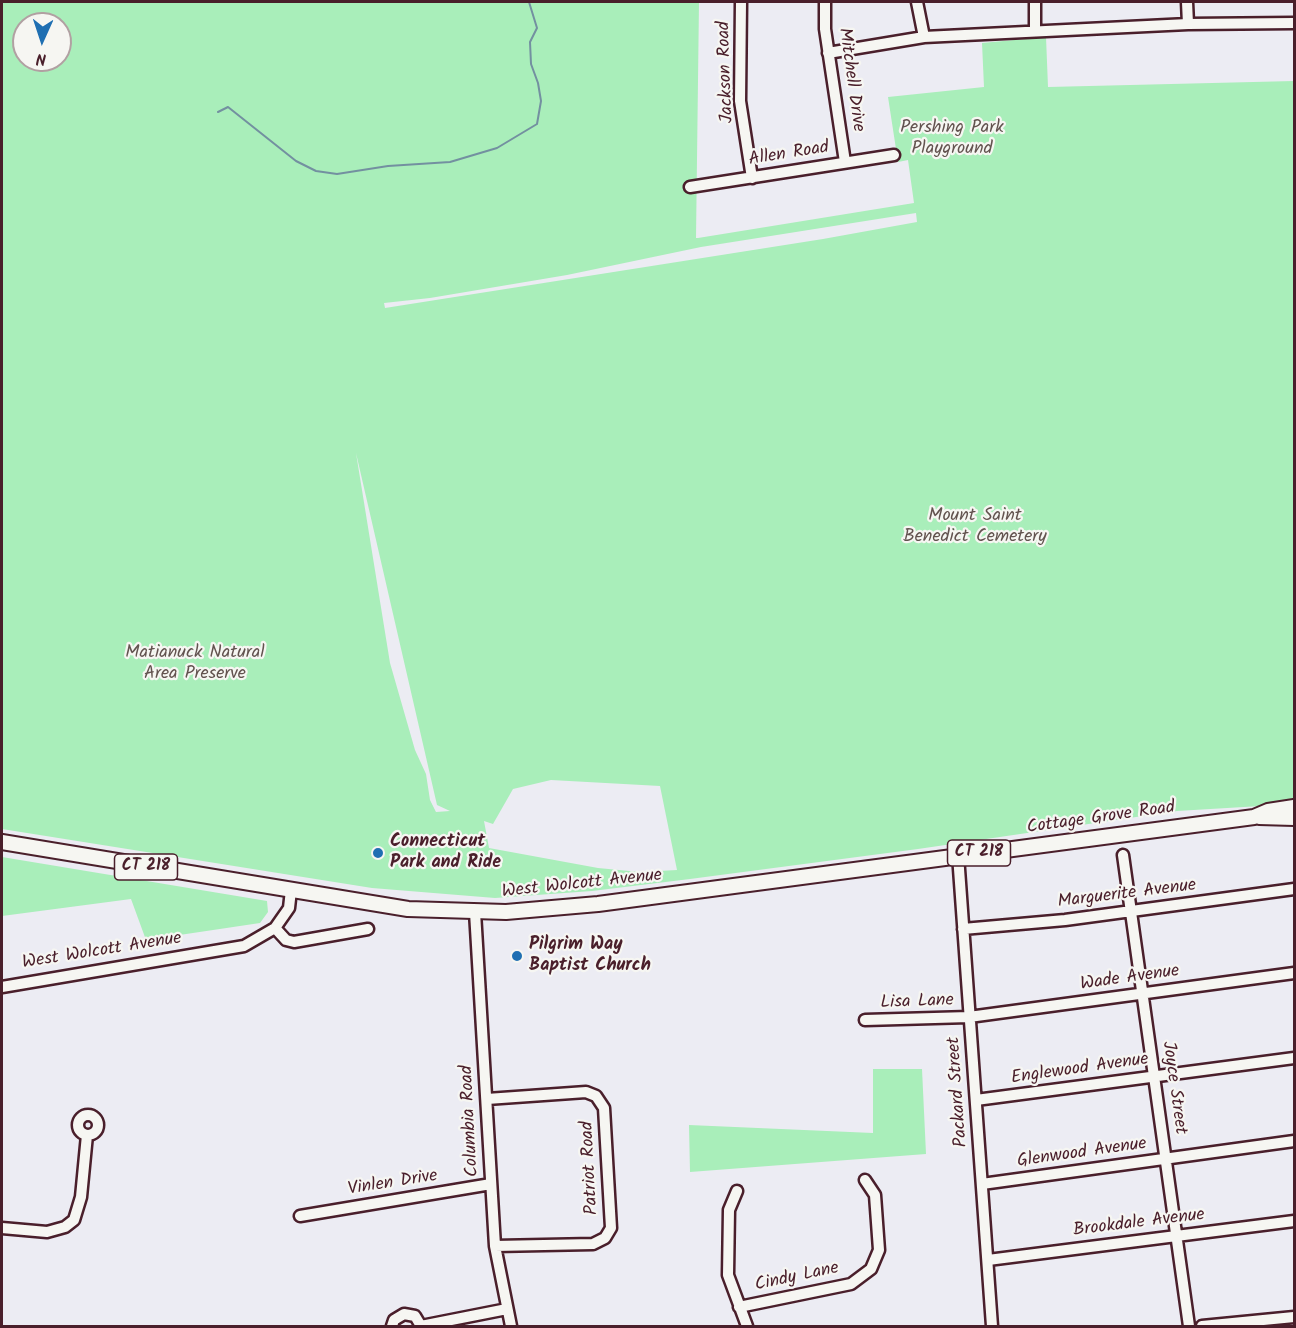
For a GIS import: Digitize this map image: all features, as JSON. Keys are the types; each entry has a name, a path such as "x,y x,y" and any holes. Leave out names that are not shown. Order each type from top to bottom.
{"main road":[{"name":"Cottage Grove Road","path":"1254,817 1268,811 1294,807"},
{"name":"Cottage Grove Road","path":"704,890 1254,817 1294,818"},
{"name":"CT 218","path":"2,842 291,890"},
{"name":"West Wolcott Avenue","path":"291,890 408,909 475,912 541,910 704,890"}],"street":[{"name":"Jackson Road","path":"741,2 740,100 752,178"},
{"name":"Mitchell Drive","path":"825,2 828,53 845,162"},
{"path":"917,2 924,37"},
{"path":"1035,2 1035,31"},
{"path":"1187,2 1188,24"},
{"path":"828,53 924,37 1188,24 1294,23"},
{"name":"Allen Road","path":"690,187 894,155"},
{"name":"Packard Street","path":"958,855 992,1326"},
{"name":"Joyce Street","path":"1124,855 1189,1326"},
{"name":"Marguerite Avenue","path":"963,929 1132,911 1294,889"},
{"name":"West Wolcott Avenue","path":"2,987 231,949 256,941 274,928 289,908 291,890"},
{"name":"Columbia Road","path":"475,912 495,1246 511,1326"},
{"path":"274,928 286,940 294,942 344,936 368,929"},
{"name":"Wade Avenue","path":"969,1017 1294,973"},
{"name":"Lisa Lane","path":"865,1020 969,1017"},
{"name":"Englewood Avenue","path":"976,1100 1294,1058"},
{"name":"Patriot Road","path":"487,1099 586,1092 596,1096 604,1108 611,1228 605,1238 593,1244 495,1246"},
{"path":"2,1228 47,1232 65,1227 74,1220 81,1197 87,1135"},
{"name":"Glenwood Avenue","path":"982,1184 1294,1141"},
{"name":"Cindy Lane","path":"739,1307 850,1284 871,1269 879,1250 875,1195 865,1180"},
{"name":"Vinlen Drive","path":"300,1216 490,1184"},
{"path":"737,1191 729,1210 728,1275 747,1326"},
{"name":"Brookdale Avenue","path":"988,1260 1294,1221"},
{"path":"392,1326 394,1320 404,1314 415,1316 421,1326 507,1309"},
{"path":"1202,1326 1294,1317"}],"green space":[{"path":"2,2 699,2 696,238 914,203 908,160 898,162 888,97 984,87 982,43 1046,37 1048,87 1294,81 1294,804 1177,811 918,849 592,891 495,898 372,888 2,829","holes":["916,213 917,222 823,239 385,308 384,303 430,298 567,275 701,247","356,453 437,805 450,811 436,812 430,800 426,774 415,750 390,663","551,780 660,786 677,870 640,872 598,868 489,848 484,821 493,824 513,789"]},
{"path":"2,857 267,901 268,912 260,923 146,940 131,899 2,916"},
{"path":"873,1069 922,1069 926,1154 690,1172 689,1125 873,1133"}],"waterway":[{"path":"218,112 228,107 296,161 316,171 337,174 388,166 450,162 497,148 537,124 541,101 538,83 531,64 530,42 537,28 529,2"}],"place":[{"name":"Connecticut Park and Ride","path":"378,853"},
{"name":"Pilgrim Way Baptist Church","path":"517,956"}],"park label":[{"name":"Pershing Park Playground","path":"952,139"},
{"name":"Mount Saint Benedict Cemetery","path":"975,527"},
{"name":"Matianuck Natural Area Preserve","path":"195,664"}]}
